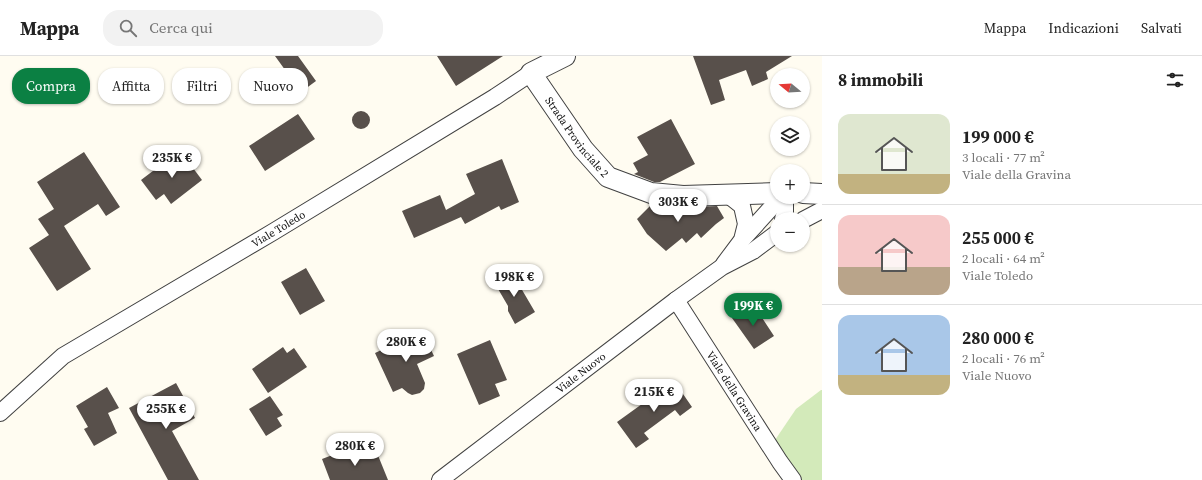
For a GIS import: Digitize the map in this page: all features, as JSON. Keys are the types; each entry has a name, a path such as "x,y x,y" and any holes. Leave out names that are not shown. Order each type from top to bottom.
{"street":[{"name":"Viale Toledo","path":"0,413 63,356 273,232 488,101 530,73 565,56"},
{"name":"Strada Provinciale 2","path":"530,73 583,149 608,178 651,193 684,196 770,193"},
{"path":"810,193 822,194"},
{"name":"Viale Nuovo","path":"728,195 742,206 746,224 742,240"},
{"name":"Viale Nuovo","path":"722,267 742,240 775,204"},
{"path":"810,216 822,210"},
{"name":"Viale Nuovo","path":"440,480 676,300 722,267 754,251 770,238"},
{"name":"Viale della Gravina","path":"676,300 793,480"}],"green space":[{"path":"821,390 822,480 791,480 773,443 796,409"}],"building":[{"path":"275,56 298,56 307,68 284,68"},
{"path":"437,56 503,56 456,86"},
{"path":"693,56 792,56 770,68 766,72 768,79 752,86 746,70 719,80 725,100 711,105"},
{"path":"308,70 316,81 308,87"},
{"path":"357,111 365,111 370,116 368,127 365,129 357,129 352,124 352,116"},
{"path":"298,114 315,139 265,171 249,146"},
{"path":"671,119 695,164 660,182 654,182 634,174 638,172 633,163 648,155 637,137"},
{"path":"84,152 120,207 106,216 98,204 64,226 91,269 57,291 29,248 49,235 38,219 54,209 37,182"},
{"path":"174,155 178,161 184,156 202,180 171,204 164,194 156,200 141,180"},
{"path":"502,159 519,202 501,210 499,206 465,224 461,217 414,238 402,211 440,195 446,210 475,194 466,174"},
{"path":"650,206 673,208 717,206 724,218 701,238 697,233 686,243 682,238 666,251 647,234 637,219"},
{"path":"306,268 325,301 300,315 281,282"},
{"path":"511,271 535,312 515,324 508,311 508,306 494,282"},
{"path":"753,304 774,336 754,349 732,318"},
{"path":"422,331 434,356 417,364 425,383 424,389 420,393 412,395 402,388 393,392 375,353"},
{"path":"490,340 507,380 495,384 500,396 479,405 457,354"},
{"path":"283,347 287,353 294,348 307,367 268,393 252,369"},
{"path":"674,381 692,407 680,416 675,410 644,433 649,439 636,448 617,422"},
{"path":"176,383 195,418 172,431 199,480 168,480 129,408"},
{"path":"107,387 119,408 108,413 117,433 94,446 84,429 88,427 76,406"},
{"path":"270,396 283,415 277,418 282,426 266,436 249,409"},
{"path":"375,448 388,480 330,480 322,459 335,454 336,456 345,451 349,459"}]}
